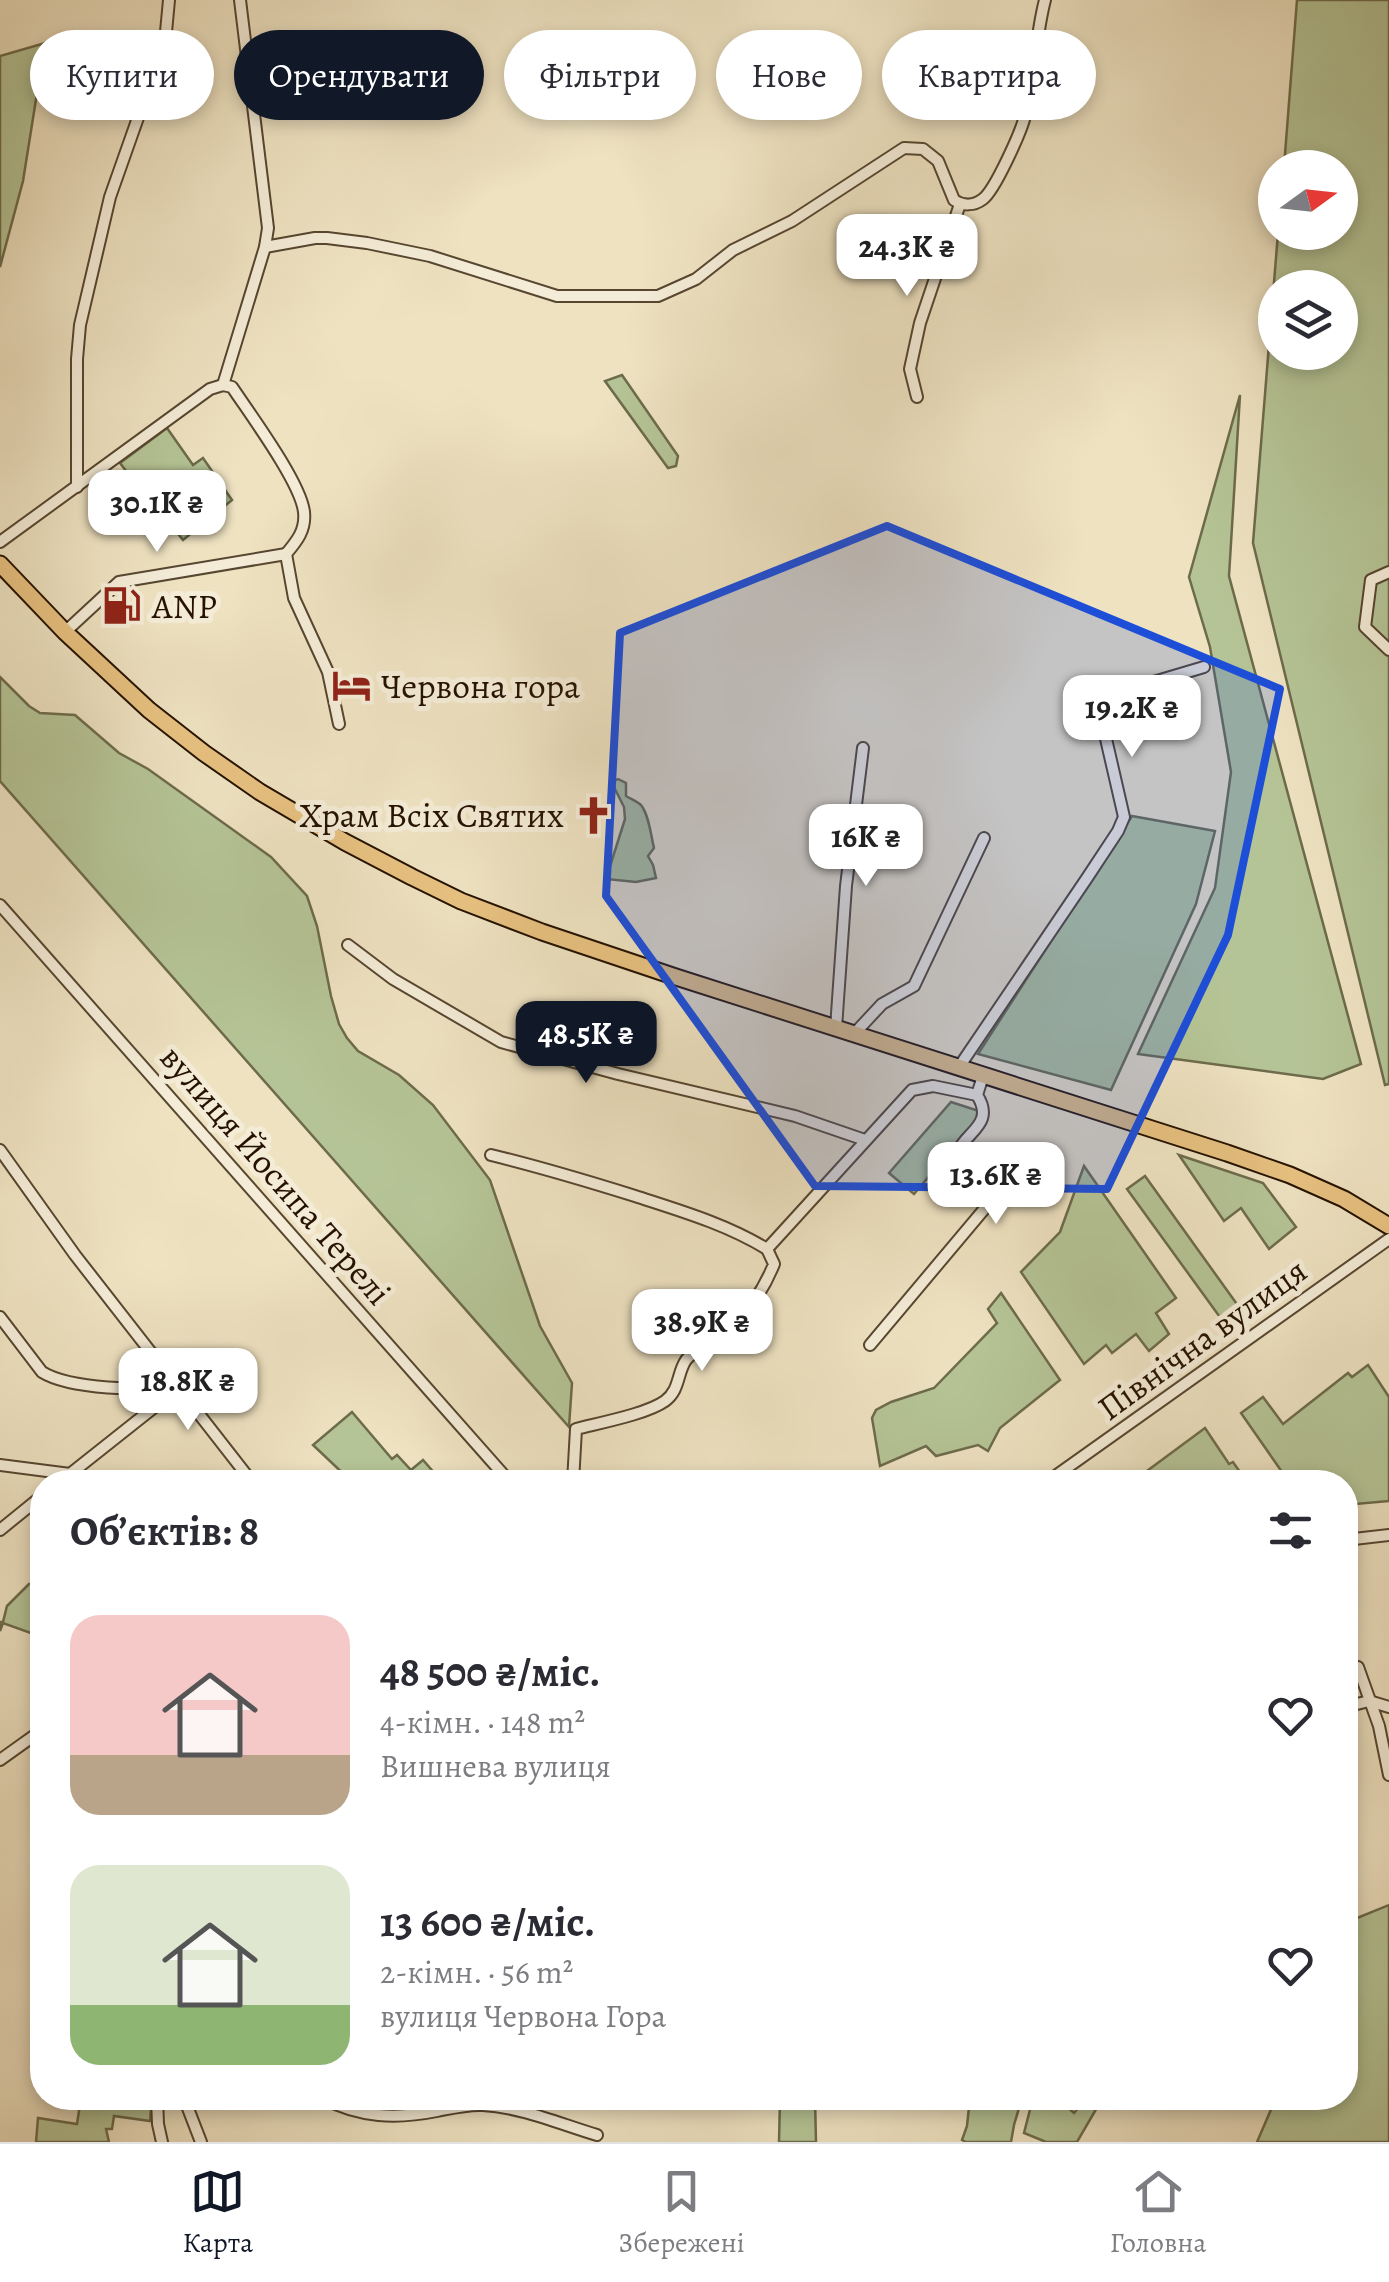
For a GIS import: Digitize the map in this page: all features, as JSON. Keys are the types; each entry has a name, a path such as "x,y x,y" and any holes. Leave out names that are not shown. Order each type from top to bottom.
{"highway":[{"path":"0,544 0,561 65,632 149,710 260,792 412,877 461,901 542,932 1290,1175 1344,1199 1389,1226"}],"street":[{"path":"76,486 80,325 110,197 166,32 169,0"},
{"path":"223,385 268,228 240,0"},
{"path":"265,248 326,238 430,256 556,296 658,296 696,279 733,250 792,221 904,148 924,149 938,162 954,200 960,204 982,201 995,184 1025,118 1045,0"},
{"path":"917,397 910,368 920,322 960,204"},
{"path":"0,544 210,388 232,387 290,476 304,511 301,536 286,554 119,582 65,632"},
{"path":"286,554 294,598 328,672 339,724"},
{"path":"1389,572 1371,580 1365,627 1389,650"},
{"path":"959,1067 1124,817 1098,704 1102,697 1204,667"},
{"path":"836,1028 846,886 863,748"},
{"path":"854,1034 882,1004 914,986 984,838"},
{"name":"вулиця Йосипа Терелі","path":"0,905 499,1470"},
{"path":"348,946 393,979 501,1042 796,1116 865,1140"},
{"path":"870,1345 986,1208 986,1200 954,1164 963,1142 984,1115 977,1095 983,1076"},
{"path":"767,1250 907,1094 919,1087 945,1087 977,1095"},
{"path":"0,1150 75,1256 243,1470"},
{"path":"491,1155 553,1170 688,1213 767,1250 774,1264 747,1311 726,1334 686,1360 669,1399 652,1408 576,1429 574,1470"},
{"name":"Північна вулиця","path":"1064,1470 1389,1239"},
{"path":"0,1317 42,1372 52,1378 96,1385 178,1388"},
{"path":"75,1470 178,1388"},
{"path":"0,1466 35,1470"},
{"path":"0,1530 30,1506"},
{"path":"1358,1539 1389,1535"},
{"path":"1358,1666 1379,1726 1389,1776"},
{"path":"1358,1703 1369,1701 1389,1707"},
{"path":"0,1760 30,1739"},
{"path":"158,2110 162,2142"},
{"path":"189,2110 201,2142"},
{"path":"352,2110 384,2117 452,2110"},
{"path":"510,2110 596,2135"}],"highlighted area":[{"path":"887,526 1280,689 1228,935 1107,1189 815,1186 606,896 620,633"}],"green space":[{"path":"1297,0 1389,0 1389,1084 1385,1085 1253,543 1267,370 1358,370 1358,270 1275,270 1277,250 1358,250 1358,150 1285,150"},
{"path":"30,47 33,120 23,181 0,267 0,56"},
{"path":"622,375 678,456 676,466 668,468 605,381"},
{"path":"1240,395 1229,576 1361,1064 1323,1079 1138,1054 1215,888 1231,772 1210,647 1189,577"},
{"path":"167,428 193,465 203,458 232,500 183,540 120,463"},
{"path":"0,677 40,713 75,715 119,753 148,769 271,857 307,896 331,996 347,1038 358,1051 399,1075 433,1105 490,1180 540,1326 572,1383 569,1427 0,781"},
{"path":"618,779 626,783 626,796 641,805 646,814 654,848 648,856 656,878 636,882 606,879 625,819 624,807 613,785"},
{"path":"1132,816 1215,831 1196,904 1111,1090 978,1054"},
{"path":"951,1102 981,1115 914,1194 889,1173"},
{"path":"1179,1155 1263,1183 1296,1227 1269,1249 1241,1208 1224,1221"},
{"path":"1084,1166 1176,1298 1156,1313 1169,1334 1149,1351 1136,1334 1112,1353 1106,1345 1084,1364 1021,1272 1060,1232"},
{"path":"1145,1176 1239,1307 1222,1320 1127,1189"},
{"path":"1001,1293 1060,1380 1000,1428 988,1451 978,1445 936,1456 926,1446 880,1466 872,1418 876,1410 934,1388 997,1323 988,1309"},
{"path":"1368,1365 1389,1397 1389,1501 1358,1504 1358,1470 1281,1470 1241,1413 1263,1397 1283,1424 1348,1373 1352,1377"},
{"path":"352,1412 392,1459 397,1455 411,1470 339,1470 313,1445"},
{"path":"1205,1428 1229,1464 1233,1462 1239,1470 1148,1470"},
{"path":"423,1460 432,1470 411,1470"},
{"path":"30,1584 30,1633 3,1623 0,1631 7,1606"},
{"path":"1389,1905 1389,2142 1257,2142 1271,2110 1358,2110 1358,1918"},
{"path":"79,2110 151,2110 150,2121 114,2116 112,2129 106,2129 109,2142 36,2142 38,2118 77,2124"},
{"path":"780,2110 815,2110 816,2142 779,2142"},
{"path":"969,2110 1018,2110 1011,2142 966,2142 962,2140"},
{"path":"1030,2110 1096,2110 1077,2142 1046,2142 1024,2133"}],"place":[{"name":"ANP","path":"122,606"},
{"name":"Червона гора","path":"351,686"},
{"name":"Храм Всіх Святих","path":"594,815"}]}
